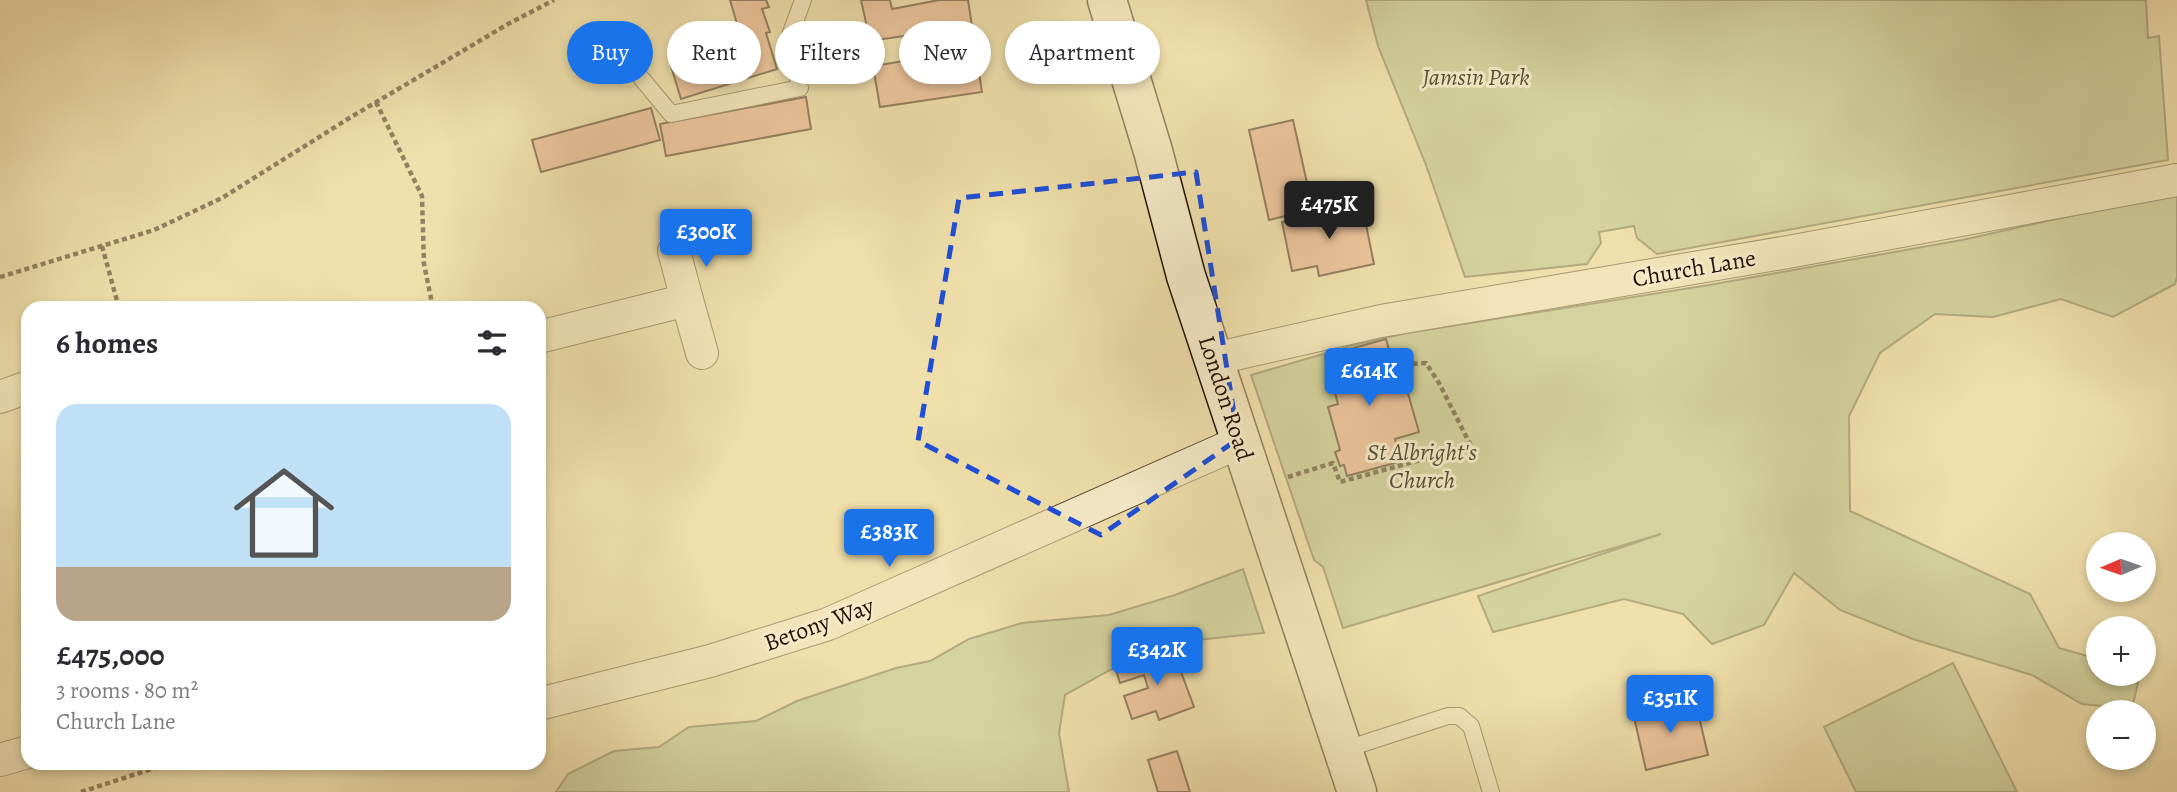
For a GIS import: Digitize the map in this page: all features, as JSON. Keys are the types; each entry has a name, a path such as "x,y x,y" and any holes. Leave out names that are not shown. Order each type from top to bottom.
{"main road":[{"name":"London Road","path":"1107,0 1153,151 1186,276 1357,792"}],"street":[{"name":"Church Lane","path":"1213,359 1381,321 1801,249 2177,180"},
{"path":"674,251 702,353"},
{"path":"546,335 687,300"},
{"path":"0,397 21,390"},
{"name":"Betony Way","path":"546,702 710,662 828,624 1240,442"},
{"path":"0,760 21,754"}],"lane":[{"path":"646,84 671,114 800,88 789,38 803,0"},
{"path":"1343,750 1448,716 1459,716 1471,726 1491,792"}],"path":[{"path":"0,277 154,230 222,198 376,102 554,0"},
{"path":"376,102 422,196 424,264 432,301"},
{"path":"102,246 117,301"},
{"path":"1258,496 1284,478 1333,463 1340,482 1471,446 1426,363 1396,365 1381,321"},
{"path":"81,792 149,770"}],"highlighted area":[{"path":"1196,172 1238,439 1101,535 918,441 959,198"}],"green space":[{"name":"Jamsin Park","path":"1366,0 2146,0 2148,38 2159,36 2168,160 1657,254 1637,238 1634,226 1599,232 1601,243 1587,264 1465,277 1426,165 1378,46"},
{"name":"St Albright's Church","path":"2177,195 2175,284 2113,317 2061,299 1993,317 1935,314 1880,353 1849,416 1850,511 2030,594 2059,648 2086,656 2086,686 2137,686 2134,700 2086,700 2086,704 2082,704 2032,675 1913,639 1840,610 1794,573 1764,625 1712,644 1683,614 1624,599 1493,632 1478,596 1661,534 1343,628 1323,567 1314,560 1251,375 1354,345 1407,333 1709,285 1962,240"},
{"path":"1243,569 1264,633 1197,640 1139,654 1065,695 1059,733 1069,792 556,792 568,774 614,751 659,747 689,727 756,721 797,701 896,668 930,661 969,639 1022,623 1109,615 1175,595"},
{"path":"1953,663 2017,792 1856,792 1824,727"}],"building":[{"path":"730,0 766,0 769,7 762,9 770,32 766,33 775,70 761,74 761,21 736,21"},
{"path":"861,0 890,0 892,9 939,0 968,0 971,21 899,21 899,37 885,39 885,21 866,21"},
{"path":"899,62 899,84 981,84 982,92 880,107 876,84 885,84 885,64"},
{"path":"676,84 729,84 681,99"},
{"path":"806,97 811,129 666,156 660,124"},
{"path":"651,108 660,140 541,172 532,140"},
{"path":"1293,120 1307,183 1300,184 1306,211 1269,220 1249,130"},
{"path":"1362,205 1374,264 1319,276 1317,266 1292,271 1282,222"},
{"path":"1386,339 1397,378 1403,376 1419,432 1395,439 1402,461 1347,476 1344,465 1340,466 1335,452 1340,450 1328,407 1338,404 1325,356"},
{"path":"1173,650 1194,707 1159,720 1156,711 1132,719 1124,696 1148,688 1144,675 1120,683 1116,670"},
{"path":"1675,702 1676,709 1696,704 1708,755 1646,770 1634,717 1652,713 1651,708"},
{"path":"1177,751 1190,792 1158,792 1148,760"}]}
